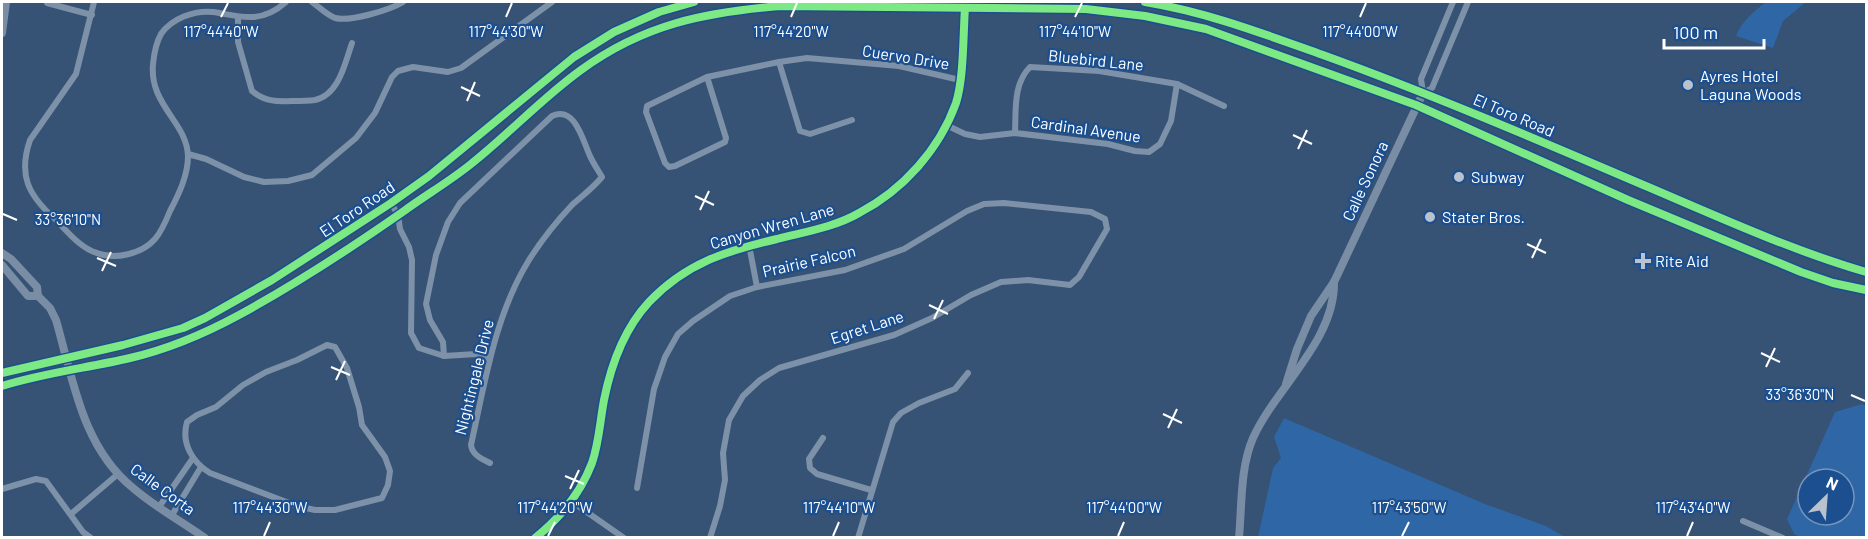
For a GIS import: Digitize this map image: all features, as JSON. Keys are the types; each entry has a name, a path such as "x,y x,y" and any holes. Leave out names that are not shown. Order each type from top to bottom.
{"main road":[{"name":"El Toro Road","path":"2,373 159,335 205,318 272,280 391,203 429,176 573,57 614,32 659,12 694,2"},
{"name":"El Toro Road","path":"1145,2 1210,15 1392,80 1729,221 1839,264 1866,272"},
{"name":"El Toro Road","path":"2,386 70,369 130,358 164,349 210,331 351,248 470,165 581,70 620,46 663,27 700,15 781,6 965,5 1086,9 1206,29 1416,105 1628,200 1801,272 1833,283 1866,290"}],"street":[{"path":"2,33 6,2"},
{"path":"94,2 76,74 37,128 27,151 26,182 40,206 84,246 96,253 110,256 142,250 155,240 186,174 188,154 183,137 160,101 155,88 152,72 157,42 170,24 190,14 211,12 238,17 254,17 270,13 286,2"},
{"path":"312,2 331,16 345,19 403,2"},
{"path":"188,154 206,159 244,177 264,182 288,181 312,175 356,138 375,113 392,77 398,71 413,67 448,72 461,68 552,2"},
{"name":"Calle Sonora","path":"1423,93 1421,79 1453,2"},
{"name":"Calle Sonora","path":"1286,384 1311,316 1334,282 1395,156 1416,105 1423,93 1432,88 1468,2"},
{"path":"47,3 92,15"},
{"name":"Canyon Wren Lane","path":"535,537 560,514 585,478 595,453 611,370 623,342 639,315 660,292 681,274 710,258 749,245 822,227 858,214 892,193 916,170 946,125 956,102 960,80 965,5"},
{"path":"238,17 238,42 252,91 273,102 317,99 328,94 340,76 352,43"},
{"name":"Cuervo Drive","path":"706,77 726,138 725,142 675,166 669,166 665,163 646,112 647,106 706,77 807,58 899,66 960,80"},
{"path":"779,62 800,131 810,134 852,120"},
{"name":"Bluebird Lane","path":"1015,133 1017,92 1022,75 1030,67 1099,71 1177,84 1224,106"},
{"name":"Cardinal Avenue","path":"946,125 965,134 981,137 1015,133 1108,144 1149,152 1160,144 1171,120 1177,84"},
{"name":"Nightingale Drive","path":"444,356 443,342 430,320 426,304 436,255 448,222 458,205 552,116 562,113 570,117 602,177 561,217 530,260 502,318 490,359 471,447 476,455 490,464"},
{"path":"391,203 398,215 400,229 409,247 412,260 411,333 419,348 444,356 476,354 490,359"},
{"name":"Prairie Falcon","path":"637,488 654,389 665,357 678,334 730,296 757,287 845,270 904,249 967,211 984,204 1004,203 1091,212 1105,219"},
{"name":"Egret Lane","path":"710,537 725,480 723,453 729,420 743,396 760,380 779,368 894,335 1001,282 1028,280 1070,285 1079,277 1107,229 1105,219"},
{"path":"749,245 757,287"},
{"name":"Calle Corta","path":"2,253 11,259 37,287 38,296 50,308 56,320 83,417 100,450 132,488 205,537"},
{"name":"Calle Corta","path":"2,265 28,296 38,296"},
{"name":"Calle Sonora","path":"1239,537 1245,466 1253,438 1315,342 1334,296 1334,282"},
{"path":"1300,341 1315,342"},
{"path":"322,346 335,347 347,368 362,425 384,457 390,471 388,485 382,498 335,510 315,510 297,506 210,473 193,458 185,438 187,422 216,407 258,376 297,360 322,346"},
{"path":"858,537 893,422 901,413 919,403 955,389 968,373"},
{"path":"823,438 809,459 810,468 817,474 871,490"},
{"path":"159,507 193,458"},
{"path":"172,515 201,467"},
{"path":"183,472 194,479"},
{"path":"71,514 118,474"},
{"path":"2,489 36,479 46,482 83,532 91,537"},
{"path":"571,501 624,537"},
{"path":"1743,521 1783,537"}],"shaded area":[{"path":"1766,2 1806,2 1783,21 1773,48 1736,36 1745,21"},
{"path":"1862,404 1866,406 1866,537 1801,538 1794,534 1787,519 1796,499 1796,527 1856,527 1856,467 1810,467 1835,412"},
{"path":"1284,418 1485,504 1546,526 1565,537 1258,537 1273,468 1281,458 1274,437"}],"cycle path":[{"path":"2,373 123,345 183,328 205,318 272,280 391,203 429,176 574,57 614,32 659,12 694,2"},
{"path":"1145,2 1235,24 1362,70 1518,132 1749,230 1807,253 1866,272"},
{"path":"2,386 144,354 213,328 323,265 455,176 567,81 605,54 628,41 676,23 727,12 781,6 1086,9 1145,16 1206,29 1416,105 1628,200 1801,272 1833,283 1866,290"},
{"path":"535,538 569,504 587,474 596,448 610,374 632,324 649,302 677,277 708,260 741,248 819,229 850,218 890,193 918,167 940,137 959,93 965,8"}],"place":[{"name":"Ayres Hotel Laguna Woods","path":"1688,85"},
{"name":"Subway","path":"1459,177"},
{"name":"Stater Bros.","path":"1430,217"},
{"name":"Rite Aid","path":"1643,261"}]}
